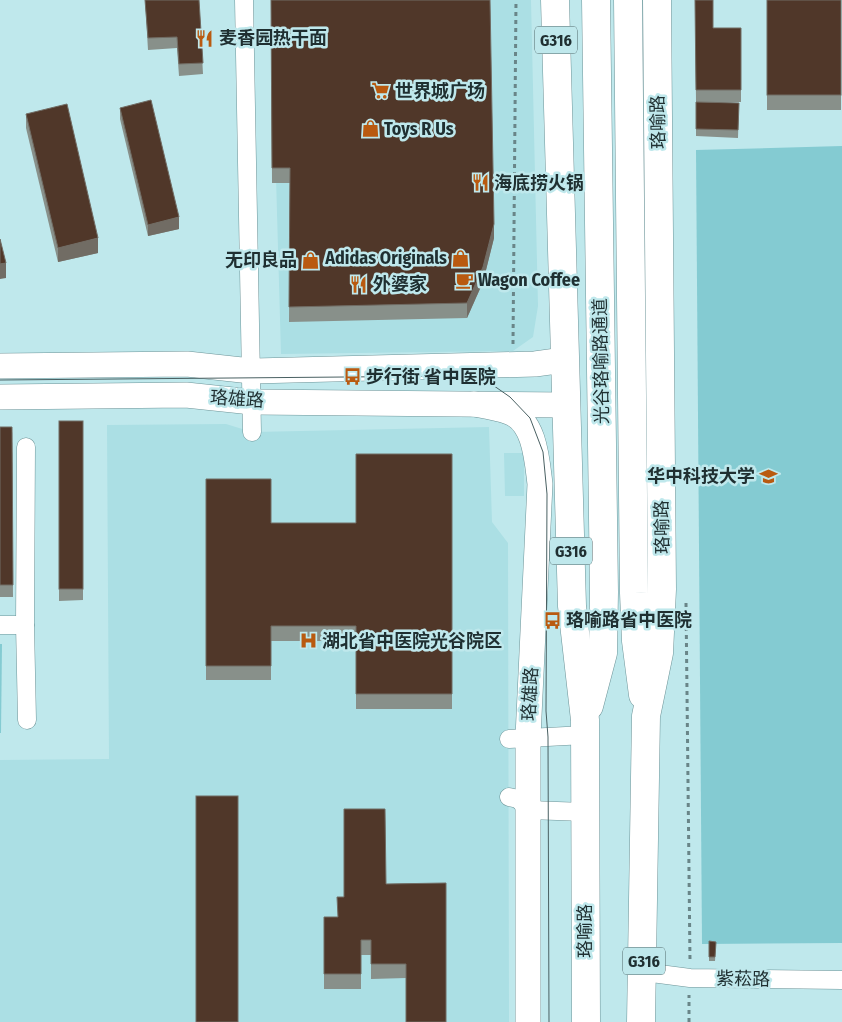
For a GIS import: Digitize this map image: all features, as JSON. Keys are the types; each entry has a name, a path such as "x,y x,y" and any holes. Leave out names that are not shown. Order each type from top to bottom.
{"highway":[{"name":"珞喻路","path":"555,0 572,606 585,727 586,1022"},
{"name":"光谷珞喻路通道","path":"585,727 603,653 604,592 596,0"},
{"name":"光谷珞喻路通道","path":"628,0 634,593 636,641 646,716"},
{"name":"珞喻路","path":"641,1022 644,972 646,716 659,653 662,589 657,0"}],"main road":[{"path":"0,366 187,364 251,371 512,365 564,360"},
{"name":"珞雄路","path":"0,397 186,395 252,402 566,405"},
{"name":"珞雄路","path":"474,404 509,412 518,417 527,427 536,454 540,484 518,738 530,810 528,1022"}],"street":[{"path":"244,0 252,432"},
{"path":"26,447 27,720"},
{"path":"0,625 26,625"},
{"path":"518,738 585,727"},
{"path":"509,797 518,799 530,810 585,812"},
{"name":"紫菘路","path":"644,972 690,978 842,980"}],"path":[{"path":"512,365 514,327 516,0"}],"shaded area":[{"name":"世界城广场","path":"271,0 531,0 538,306 533,337 513,351 281,354"},
{"name":"华中科技大学","path":"842,146 842,943 702,944 696,150"},
{"name":"湖北省中医院光谷院区","path":"226,424 252,432 489,427 492,522 508,543 509,1022 0,1022 0,760 109,759 107,425"},
{"path":"504,453 524,453 524,496 505,496"},
{"path":"0,644 2,644 1,733 0,733"}],"building":[{"path":"145,0 199,0 203,63 179,64 177,37 148,38"},
{"name":"世界城广场","path":"271,0 490,0 494,224 483,267 467,303 289,307 290,168 272,168"},
{"path":"695,0 713,0 713,28 741,28 741,90 696,90"},
{"path":"767,0 841,0 841,95 767,95"},
{"path":"151,100 179,217 148,225 120,108"},
{"path":"696,102 739,103 738,130 696,129"},
{"path":"67,104 98,238 58,248 26,114"},
{"path":"0,239 6,263 0,264"},
{"path":"59,421 83,421 83,589 59,589"},
{"path":"0,427 12,427 13,585 0,585"},
{"path":"356,454 452,454 452,694 356,694 356,626 271,626 271,666 206,666 206,479 271,479 271,523 356,523"},
{"path":"196,796 238,796 238,1022 196,1022"},
{"path":"344,809 385,809 386,884 446,883 446,1022 406,1022 406,964 371,964 371,940 361,940 361,974 324,974 324,917 338,917 337,897 344,897"},
{"path":"709,941 716,942 715,957 709,957"}],"tram line":[{"path":"0,380 461,376 487,381 510,397 530,418 543,452 547,494 546,711 548,737 549,1022"}],"place":[{"name":"麦香园热干面","path":"205,38"},
{"name":"世界城广场","path":"381,91"},
{"name":"Toys R Us","path":"370,129"},
{"name":"海底捞火锅","path":"480,183"},
{"name":"Adidas Originals","path":"461,258"},
{"name":"无印良品","path":"311,260"},
{"name":"Wagon Coffee","path":"464,280"},
{"name":"外婆家","path":"359,284"},
{"name":"步行街 省中医院","path":"352,377"},
{"name":"华中科技大学","path":"769,476"},
{"name":"珞喻路省中医院","path":"552,620"},
{"name":"湖北省中医院光谷院区","path":"308,641"}]}
